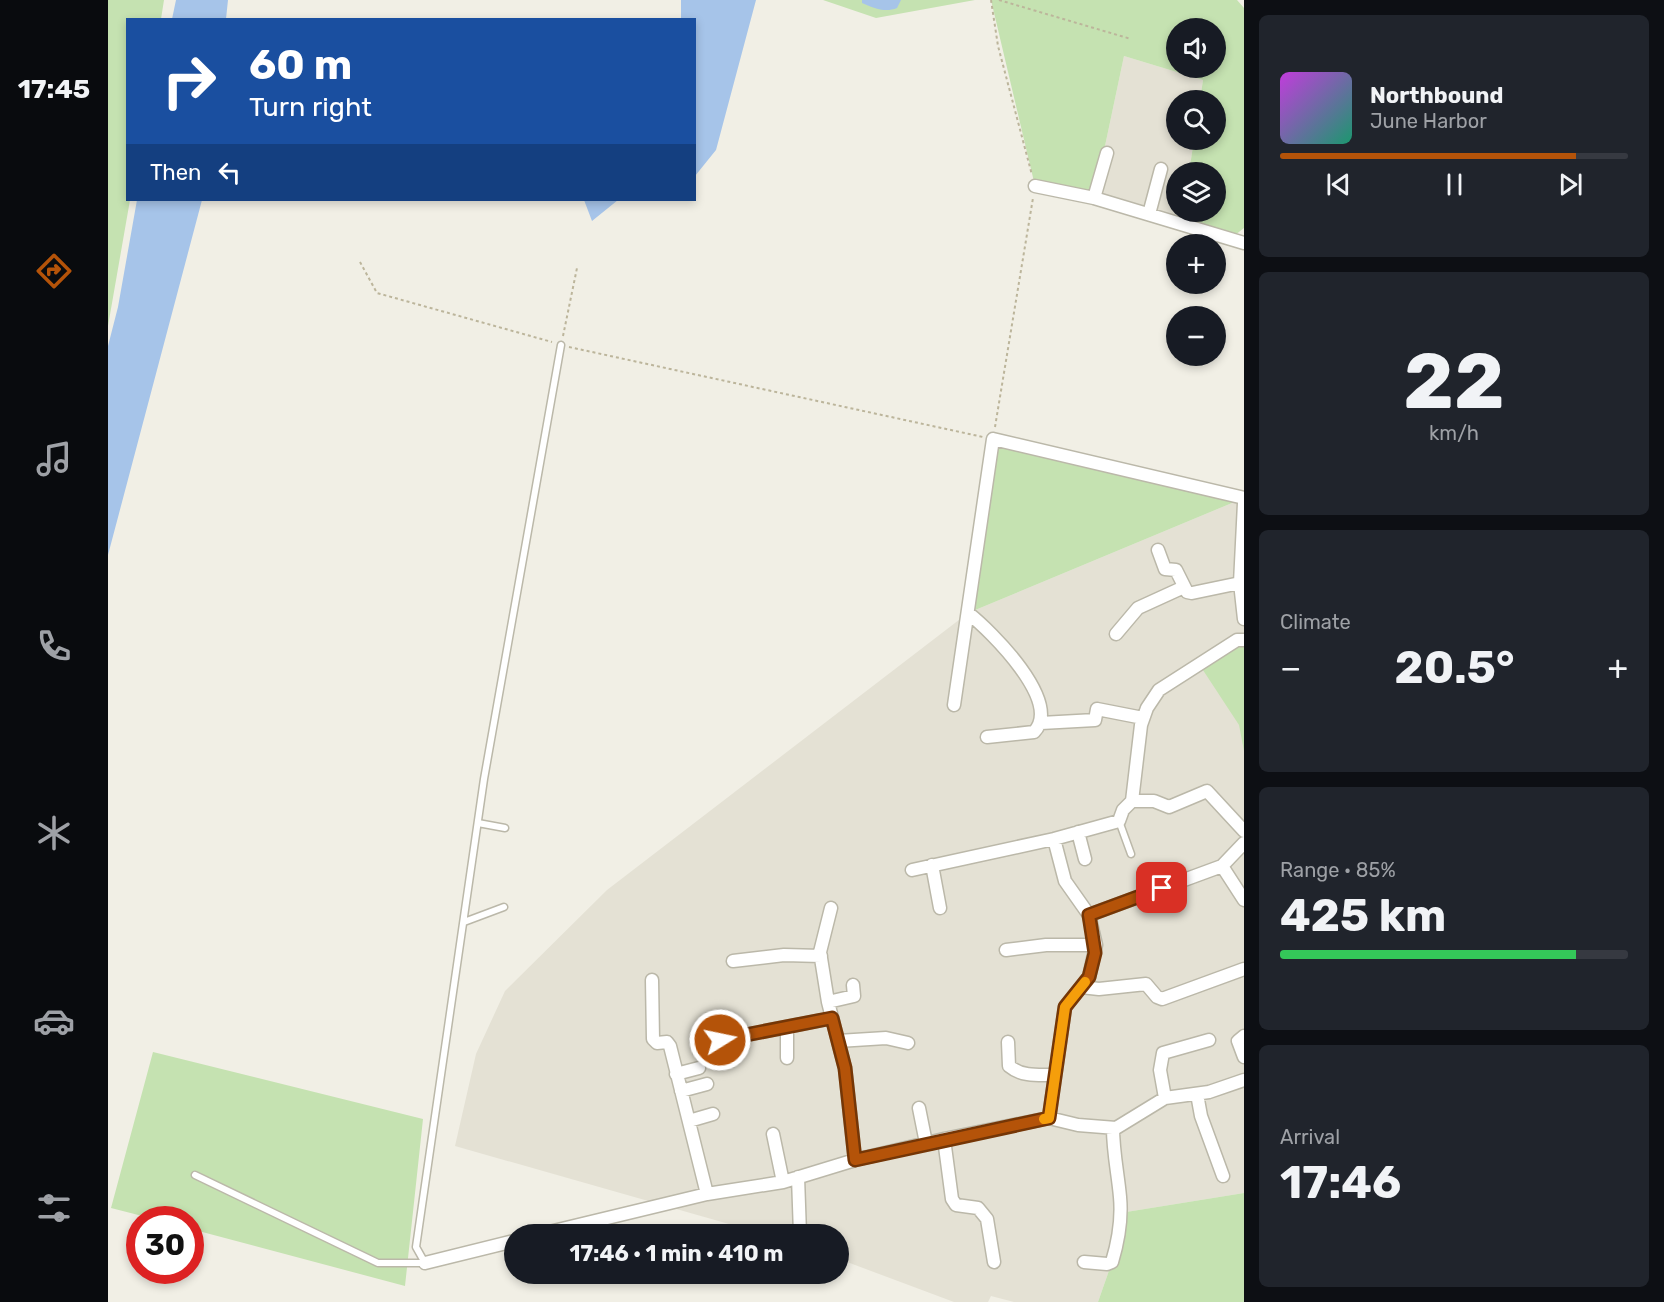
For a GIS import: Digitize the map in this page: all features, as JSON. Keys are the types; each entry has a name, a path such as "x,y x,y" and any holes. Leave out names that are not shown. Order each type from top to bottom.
{"street":[{"path":"1094,198 1107,153"},
{"path":"1149,214 1161,169"},
{"path":"1035,186 1094,198 1244,243"},
{"path":"954,705 993,439 1244,498"},
{"path":"1244,503 1240,583 1244,619"},
{"path":"1158,550 1165,569 1176,570 1187,592 1192,593 1240,583"},
{"path":"1116,634 1138,608 1184,587"},
{"path":"968,613 1005,646 1022,670 1041,711 1041,723"},
{"path":"912,870 1054,839 1119,821 1123,810 1132,801 1143,718 1152,699 1159,690 1237,640 1244,640"},
{"path":"987,737 1029,734 1041,723 1095,720 1097,709 1143,718"},
{"path":"1132,801 1154,801 1169,807 1207,791 1244,831"},
{"path":"1078,832 1085,859"},
{"path":"1049,1118 1065,1007 1089,977 1096,945 1089,915 1065,881 1054,839"},
{"path":"1089,915 1222,866 1244,843"},
{"path":"932,865 940,908"},
{"path":"1222,866 1244,900"},
{"path":"831,908 821,956 828,1002 845,1068 855,1160"},
{"path":"1006,950 1046,945 1096,945"},
{"path":"733,961 784,955 821,956"},
{"path":"1081,987 1099,989 1146,984 1157,997 1162,999 1244,969"},
{"path":"652,980 652,1039 657,1043 668,1043 707,1194"},
{"path":"828,1002 850,999 854,996 853,986"},
{"path":"720,1040 832,1018"},
{"path":"787,1028 787,1058"},
{"path":"1244,1036 1238,1041 1244,1057"},
{"path":"838,1041 886,1038 908,1043"},
{"path":"1165,1098 1160,1070 1163,1053 1209,1040"},
{"path":"1008,1042 1009,1066 1015,1071 1055,1075"},
{"path":"676,1074 699,1068"},
{"path":"582,1224 707,1194 783,1182 855,1160 1049,1118 1078,1125 1113,1128 1165,1098 1220,1090 1244,1080"},
{"path":"681,1091 707,1084"},
{"path":"1197,1094 1201,1116 1222,1176"},
{"path":"919,1108 926,1143"},
{"path":"689,1120 713,1114"},
{"path":"1084,1262 1107,1264 1112,1262 1115,1252 1120,1199 1113,1153 1113,1128"},
{"path":"773,1134 783,1182"},
{"path":"944,1139 952,1199 956,1205 971,1205 984,1215 994,1262"},
{"path":"798,1177 800,1224"},
{"path":"425,1263 504,1243"}],"lane":[{"path":"195,1175 378,1263 425,1263 416,1246 478,823 561,345"},
{"path":"1119,821 1131,854"},
{"path":"478,823 505,828"},
{"path":"464,922 504,907"}],"path":[{"path":"360,262 377,293 561,345 993,439 1035,186 998,46 991,0"},
{"path":"999,0 1131,39"},
{"path":"561,345 577,268"}],"shaded area":[{"path":"1124,56 1166,69 1166,78 1203,80 1202,90 1166,90 1166,150 1192,150 1191,162 1166,162 1166,219 1094,198"},
{"path":"1244,498 1244,1193 1120,1213 1113,1259 1098,1302 1014,1302 991,1296 988,1302 954,1302 849,1263 849,1224 729,1224 455,1146 476,1054 505,991 607,890 968,613"}],"green space":[{"path":"108,0 164,0 161,18 126,18 126,201 130,201 108,326"},
{"path":"823,0 975,0 876,18"},
{"path":"991,0 1237,0 1244,8 1244,228 1230,239 1226,238 1226,234 1214,234 1182,224 1182,222 1226,222 1226,162 1191,162 1192,150 1226,150 1226,90 1202,90 1203,80 1196,78 1226,78 1226,18 1166,18 1166,69 1124,56 1094,198 1035,186"},
{"path":"993,439 1244,498 968,613"},
{"path":"1244,640 1244,751 1239,725 1199,664"},
{"path":"153,1052 423,1119 405,1286 204,1232 204,1206 126,1206 126,1212 111,1208"},
{"path":"1244,1193 1244,1302 1098,1302 1112,1262 1120,1213"}],"water":[{"path":"176,0 228,0 226,18 172,18"},
{"path":"681,0 756,0 716,150 696,175 696,18 681,18"},
{"path":"862,0 901,0 897,8 888,10 870,7 862,3"},
{"path":"137,201 202,201 108,555 108,346 118,307"},
{"path":"584,201 617,201 592,221"}],"slow traffic":[{"path":"1044,1119 1049,1118 1065,1007 1085,982"}],"route":[{"path":"720,1040 832,1018 845,1068 855,1160 1049,1118 1065,1007 1089,977 1095,953 1096,945 1089,915 1162,888"}]}
